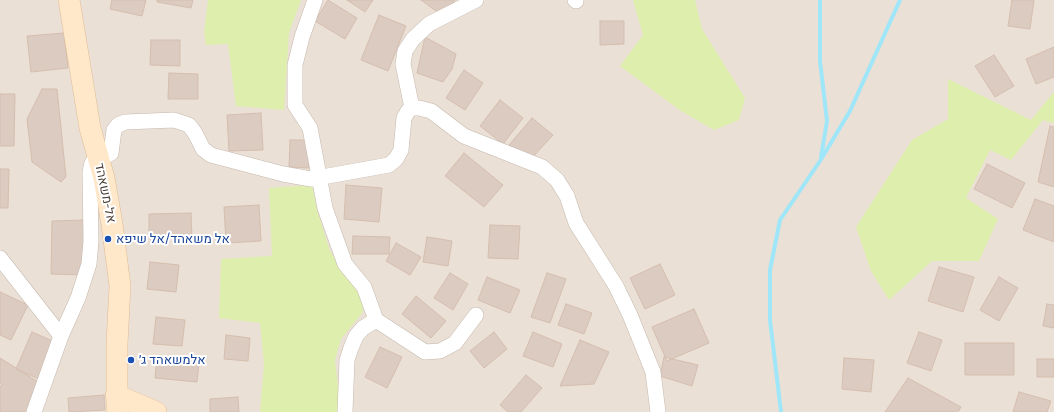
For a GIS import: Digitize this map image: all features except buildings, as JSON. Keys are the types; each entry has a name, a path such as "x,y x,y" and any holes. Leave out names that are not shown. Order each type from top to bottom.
{"street":[{"name":"אל-משאהד","path":"69,0 90,128 104,178 120,286 117,404"},
{"path":"315,0 302,37 295,65 295,105 310,128 324,208 345,264 364,287 376,320 425,352 440,351 455,343 476,316"},
{"path":"412,108 403,64 405,51 413,39 429,24 476,0"},
{"path":"34,412 61,336 78,298 89,264 91,241 90,172 92,163 111,153 114,130 118,125 125,122 174,120 189,125 203,149 211,155 283,174 319,178 389,165 396,159 401,150 404,118 408,111 412,108 419,108 431,111 464,136 542,167 557,180 567,196 576,223 616,286 630,315 653,372 658,412"},
{"path":"0,258 61,336"},
{"path":"345,412 347,360 350,348 356,336 363,328 376,320"},
{"path":"117,404 156,412"}],"shaded area":[{"path":"0,0 1054,0 1054,412 0,412"}],"green space":[{"path":"208,0 301,0 289,33 284,110 236,106 228,44 206,45 204,32"},
{"path":"633,0 695,0 702,29 745,98 739,120 714,130 681,111 620,66 643,35"},
{"path":"948,79 1031,120 1054,92 1054,123 1043,120 1011,160 990,150 966,198 998,219 979,261 932,261 889,300 871,271 856,227 912,140 948,119"},
{"path":"312,185 317,210 330,251 342,268 361,288 363,312 341,339 335,360 341,412 260,412 264,364 260,323 219,318 221,259 272,256 269,188"}],"waterway":[{"path":"820,0 820,61 827,121 821,157"},
{"path":"781,412 770,320 770,270 780,220 820,161 850,111 900,0"}],"place":[{"name":"אל משאהד/אל שיפא","path":"108,239"},
{"name":"אלמשאהד ג׳","path":"131,360"}]}
